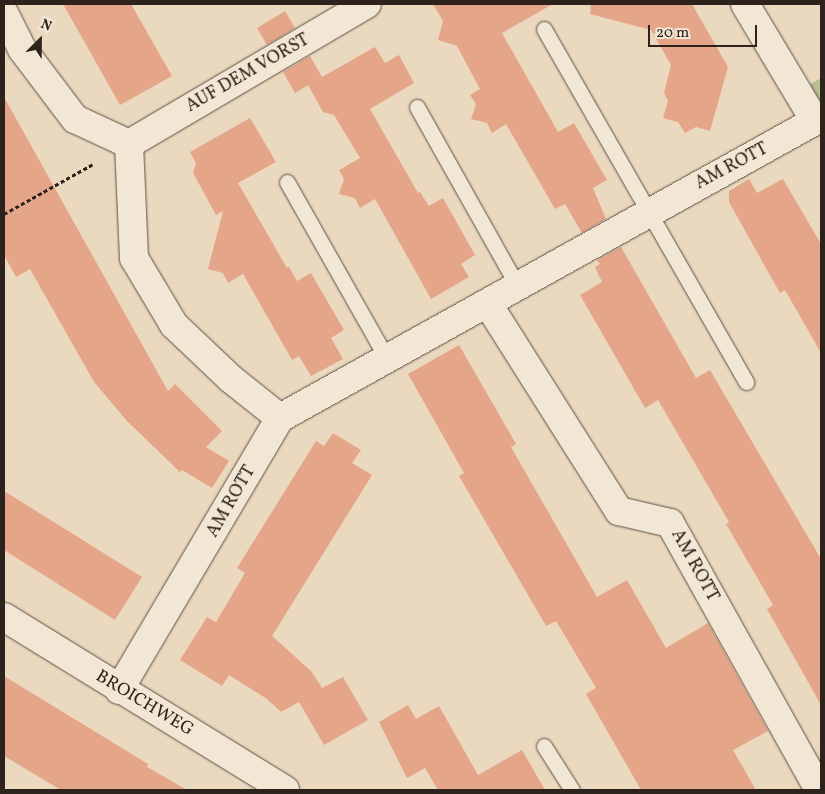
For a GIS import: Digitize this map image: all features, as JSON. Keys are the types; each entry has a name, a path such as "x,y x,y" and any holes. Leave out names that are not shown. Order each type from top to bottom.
{"street":[{"name":"AUF DEM VORST","path":"129,144 367,4"},
{"name":"AM ROTT","path":"119,690 280,418 386,357 488,304 517,285 649,211 818,127 745,4"},
{"path":"4,13 22,49 75,119 129,144 134,258 174,325 231,379 280,418"},
{"name":"AM ROTT","path":"488,304 619,511 670,523 819,790"},
{"name":"BROICHWEG","path":"4,617 119,690 285,790"}],"lane":[{"path":"544,30 746,382"},
{"path":"417,107 517,285"},
{"path":"287,182 386,357"},
{"path":"544,746 572,790"}],"path":[{"path":"4,214 129,144"}],"green space":[{"path":"821,78 821,115 805,87"}],"building":[{"path":"63,4 131,4 172,76 120,105"},
{"path":"433,4 553,4 502,33 558,132 574,123 607,180 593,188 606,219 582,233 565,204 555,209 506,124 492,133 487,123 471,119 476,104 470,95 480,89 457,46 438,40 443,21"},
{"path":"591,4 692,4 728,67 710,131 696,127 685,133 678,122 663,118 668,101 664,93 671,65 651,30 590,14"},
{"path":"285,11 295,28 267,45 257,28"},
{"path":"375,47 385,63 399,55 414,83 370,109 418,193 420,192 429,206 443,198 475,255 461,264 469,277 431,299 375,199 360,208 355,198 339,194 344,179 339,170 360,158 334,115 323,112 308,85 295,93 283,72 310,56 322,77"},
{"path":"4,97 168,391 175,384 222,431 206,447 229,461 212,488 182,470 180,472 127,421 94,382 30,269 16,277 4,255"},
{"path":"250,118 276,162 238,183 287,268 289,267 297,281 311,273 344,330 331,338 343,359 311,376 299,356 292,360 243,274 228,283 223,273 208,269 223,211 216,215 193,173 196,163 190,152"},
{"path":"749,179 757,193 783,179 821,244 821,353 785,290 780,293 729,202 729,191"},
{"path":"621,247 696,378 710,370 821,559 821,705 767,609 773,605 726,524 729,522 658,400 645,408 580,295 602,282 595,267 600,264 597,260"},
{"path":"459,345 516,444 511,447 597,597 627,580 666,648 708,623 768,731 733,750 756,790 641,790 586,694 596,688 556,621 546,626 459,476 464,473 408,374"},
{"path":"333,433 361,450 352,463 372,475 272,636 311,671 322,688 343,677 368,720 324,745 299,702 281,712 267,699 229,675 222,686 180,660 207,617 216,622 245,573 237,568 316,441 324,446"},
{"path":"4,491 142,577 115,620 4,550"},
{"path":"4,676 148,764 147,767 187,790 61,790 4,756"},
{"path":"408,705 416,719 439,706 478,775 522,750 545,790 438,790 425,768 407,778 379,722"}]}
